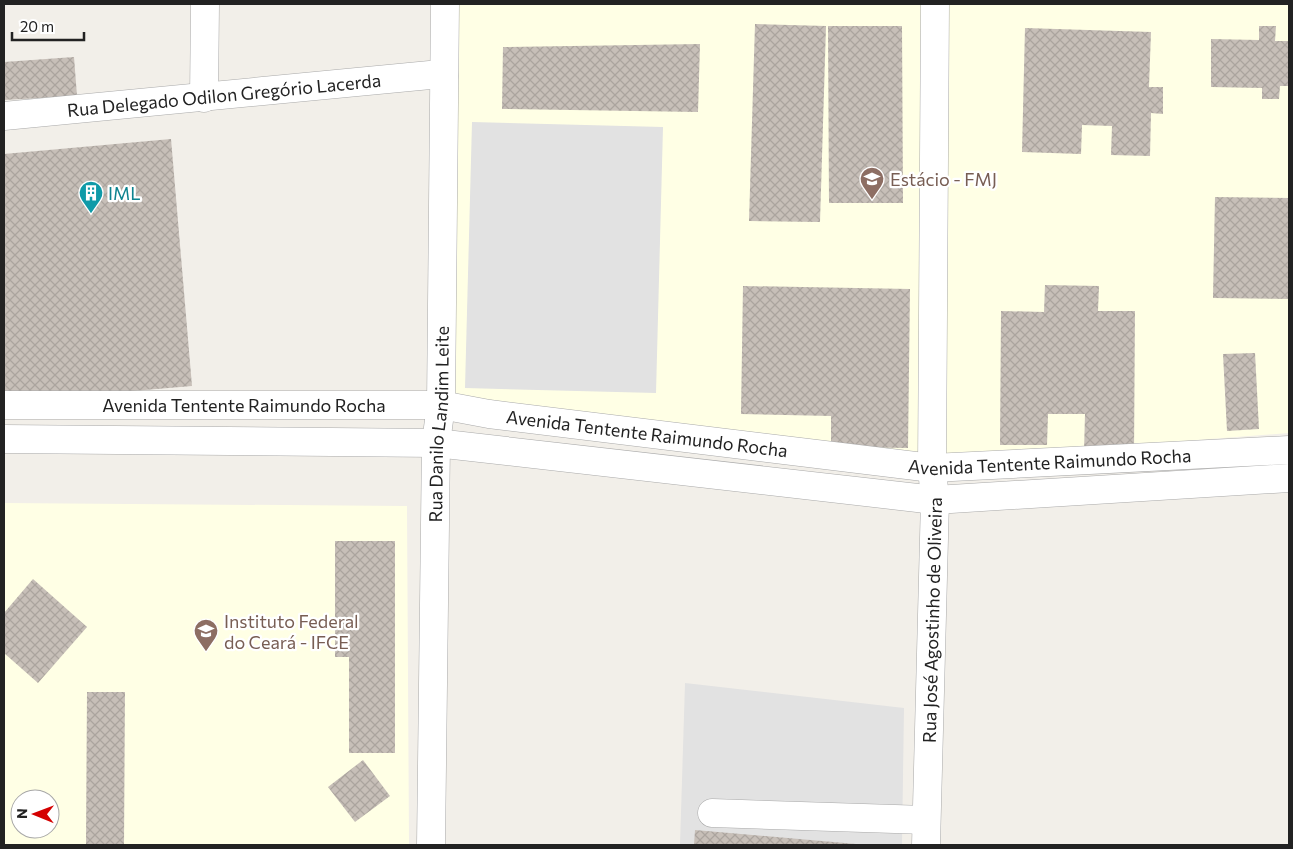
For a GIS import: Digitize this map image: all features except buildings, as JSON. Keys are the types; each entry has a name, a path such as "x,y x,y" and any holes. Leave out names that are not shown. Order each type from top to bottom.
{"street":[{"path":"204,4 204,98"},
{"name":"Rua Danilo Landim Leite","path":"431,845 436,443 441,405 444,4"},
{"name":"Rua José Agostinho de Oliveira","path":"926,832 935,500 932,468 934,4"},
{"name":"Rua Delegado Odilon Gregório Lacerda","path":"4,116 420,76 444,76"},
{"name":"Avenida Tentente Raimundo Rocha","path":"4,405 441,405 489,414 932,468 1289,450"},
{"name":"Avenida Tentente Raimundo Rocha","path":"4,439 436,443 935,500 1289,478"},
{"path":"712,812 926,832"}],"shaded area":[{"name":"Estácio - FMJ","path":"458,4 1289,4 1289,433 933,460 453,396"},
{"path":"472,122 663,127 656,393 465,388"},
{"name":"Instituto Federal do Ceará - IFCE","path":"4,503 407,506 409,845 4,845"},
{"path":"685,683 904,708 902,845 680,845"}],"place":[{"name":"Estácio - FMJ","path":"872,200"},
{"name":"IML","path":"91,214"},
{"name":"Instituto Federal do Ceará - IFCE","path":"206,652"}]}
